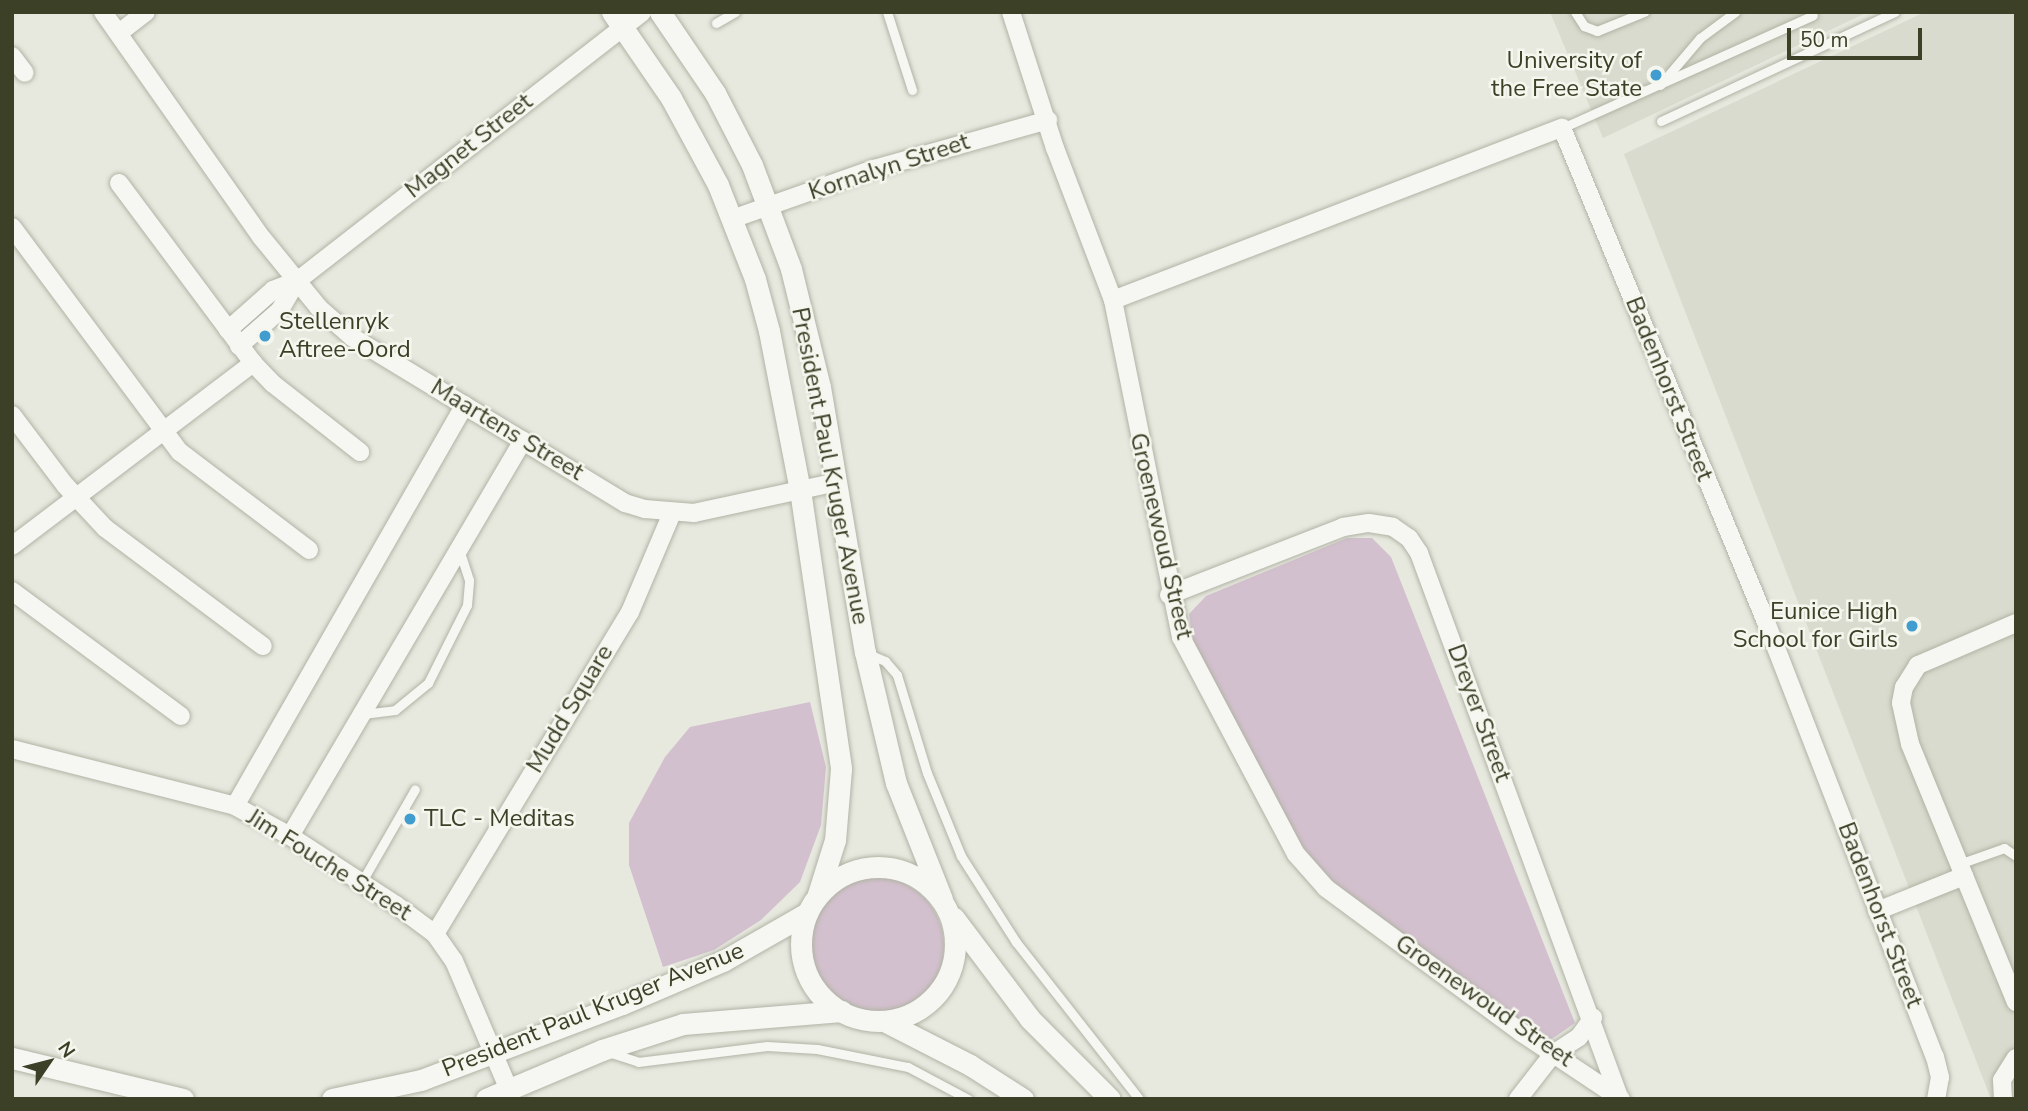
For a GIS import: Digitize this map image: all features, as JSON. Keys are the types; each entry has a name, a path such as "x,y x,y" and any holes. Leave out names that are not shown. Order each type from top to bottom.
{"street":[{"name":"Maartens Street","path":"103,12 297,281 319,308 352,337 625,503 672,513 837,482"},
{"path":"119,33 146,12"},
{"name":"Magnet Street","path":"297,281 617,20 642,12"},
{"name":"President Paul Kruger Avenue","path":"660,12 715,93 769,203 810,338 865,652 896,783 946,906 1030,1019 1110,1099"},
{"name":"Groenewoud Street","path":"1011,12 1113,300 1175,617 1188,652 1307,871 1553,1054 1620,1098"},
{"name":"President Paul Kruger Avenue","path":"617,20 690,130 732,219 769,331 800,490 841,769 835,840 818,894"},
{"path":"12,56 25,73"},
{"name":"Kornalyn Street","path":"732,219 769,203 1048,120"},
{"path":"1113,300 1562,128"},
{"name":"Badenhorst Street","path":"1562,128 1766,622 1935,1057 1940,1077 1936,1099"},
{"path":"119,183 253,363 272,383 360,452"},
{"path":"12,227 180,452 310,550"},
{"path":"228,330 273,290 297,281"},
{"path":"239,346 280,310 297,281"},
{"path":"12,546 253,363"},
{"path":"235,806 465,405"},
{"path":"12,415 75,498 104,528 262,646"},
{"path":"290,835 523,441"},
{"name":"Mudd Square","path":"435,934 630,612 672,513"},
{"name":"Dreyer Street","path":"1169,595 1203,584 1343,527 1381,525 1409,538 1419,553 1593,1018 1620,1098"},
{"name":"Dreyer Street","path":"1175,617 1203,584"},
{"path":"12,591 181,716"},
{"path":"2014,992 1910,744 1901,703 1903,687 1918,665 2016,623"},
{"name":"Jim Fouche Street","path":"12,749 235,806 290,835 361,883 435,934 462,976 491,1052 509,1090"},
{"path":"884,1021 918,1010 945,985 954,962 956,938 946,906 921,879 895,867 858,869 840,876 818,894 807,913 801,938 803,963 814,987 841,1010 854,1017 884,1021 971,1065 1023,1099"},
{"path":"1878,911 1962,870"},
{"name":"President Paul Kruger Avenue","path":"332,1099 365,1096 421,1080 723,961 807,913"},
{"name":"President Paul Kruger Avenue","path":"486,1099 602,1050 683,1024 841,1010"},
{"path":"1518,1099 1553,1054 1579,1037 1593,1018"},
{"path":"12,1058 171,1098"},
{"path":"2003,1099 2002,1080 2016,1058"}],"lane":[{"path":"716,23 735,12"},
{"path":"887,12 912,90"},
{"path":"1575,12 1584,26 1597,31 1644,12"},
{"path":"1659,86 1670,68 1700,38 1735,12"},
{"path":"1661,121 1895,12"},
{"path":"1562,128 1813,15"},
{"path":"361,714 396,710 428,683 467,605 469,580 459,549"},
{"path":"865,652 885,661 897,675 927,772 961,856 1016,942 1139,1099"},
{"path":"361,883 415,789"},
{"path":"1962,870 2004,848 2016,856"},
{"path":"602,1050 620,1060 638,1062 767,1046 817,1049 908,1067 968,1099"}],"shaded area":[{"name":"University of the Free State","path":"1550,12 1868,12 1603,138"},
{"name":"Eunice High School for Girls","path":"1925,12 2016,12 2016,1099 1991,1099 1624,154"},
{"path":"1347,538 1372,538 1391,557 1575,1023 1546,1043 1308,863 1193,643 1189,614 1206,596"},
{"path":"810,702 826,767 821,825 800,882 761,920 714,950 663,967 629,865 629,823 665,757 690,727"},
{"path":"875,877 901,883 924,897 938,920 944,946 938,972 924,995 901,1009 875,1015 849,1009 826,995 812,972 806,946 812,920 826,897 849,883"}],"place":[{"name":"University of the Free State","path":"1656,75"},
{"name":"Stellenryk Aftree-Oord","path":"265,336"},
{"name":"Eunice High School for Girls","path":"1912,626"},
{"name":"TLC - Meditas","path":"410,819"}]}
